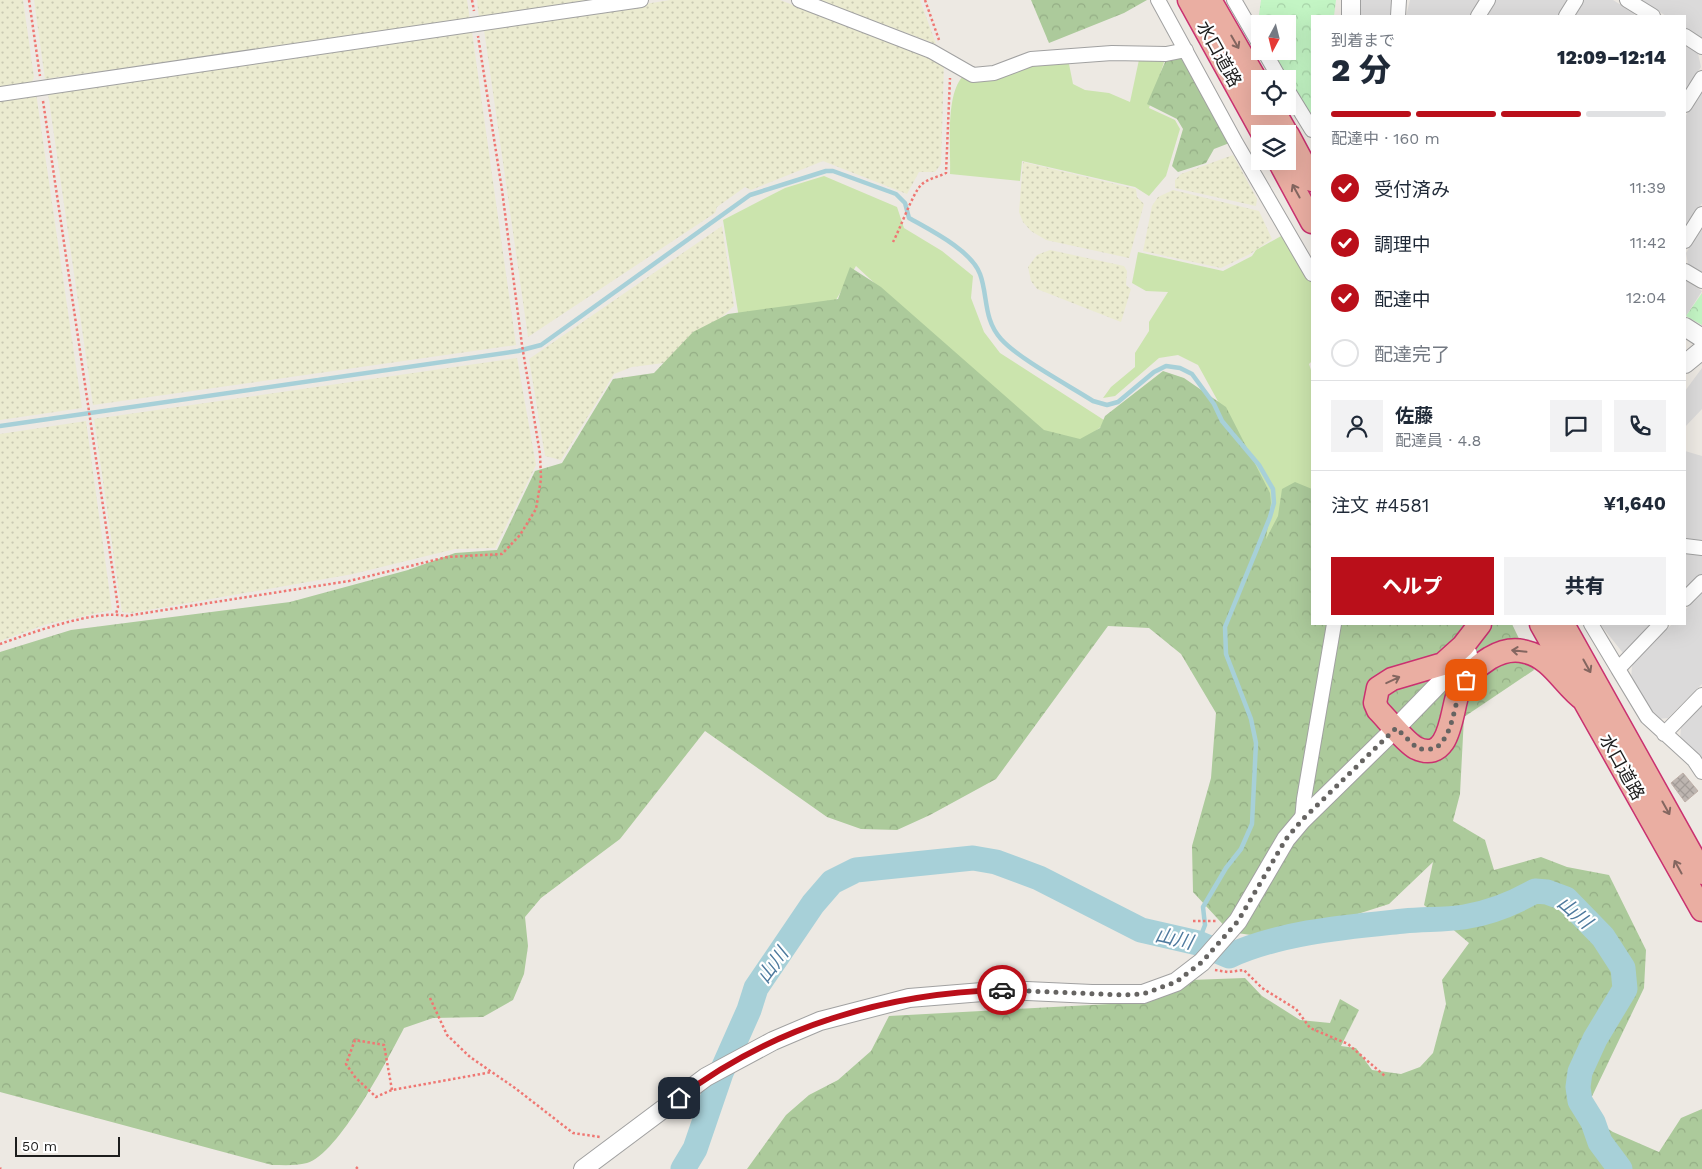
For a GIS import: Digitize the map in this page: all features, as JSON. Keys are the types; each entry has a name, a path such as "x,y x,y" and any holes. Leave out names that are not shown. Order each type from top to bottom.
{"highway":[{"name":"水口道路","path":"1189,0 1259,125"},
{"name":"水口道路","path":"1210,0 1251,71"},
{"path":"1296,151 1311,178"},
{"path":"1284,170 1311,220"},
{"path":"1479,625 1463,646 1442,664 1392,679 1378,688 1375,703 1378,710 1418,749 1435,749 1449,734 1459,692 1466,680 1480,664 1504,651 1527,652 1540,658 1552,668 1570,690 1584,700"},
{"name":"水口道路","path":"1542,625 1702,910"},
{"name":"水口道路","path":"1564,625 1702,873"}],"street":[{"path":"0,94 641,0"},
{"path":"799,0 931,51 973,75 994,74 1031,59 1112,53 1166,54 1188,45"},
{"path":"1158,0 1188,45 1236,143 1311,272"},
{"path":"1234,0 1236,16 1251,34"},
{"path":"1351,0 1351,15"},
{"path":"1479,15 1488,0"},
{"path":"1567,15 1576,0"},
{"path":"1627,0 1651,15"},
{"path":"1686,37 1702,47"},
{"path":"1686,103 1702,78"},
{"path":"1296,104 1311,128"},
{"path":"1686,239 1702,214"},
{"path":"1686,272 1702,281"},
{"path":"1686,328 1702,338"},
{"path":"1686,363 1702,350"},
{"path":"1686,546 1702,548"},
{"path":"1686,598 1702,582"},
{"path":"1302,820 1334,625"},
{"path":"583,1169 706,1077 754,1051 820,1021 908,998 982,991 1143,994 1176,982 1201,963 1222,941 1256,892 1286,839 1302,820 1464,658 1489,625"},
{"path":"1592,625 1647,717 1694,760 1702,772"},
{"path":"1618,669 1660,625"},
{"path":"1664,734 1702,695"}],"path":[{"path":"29,0 118,607 116,614"},
{"path":"893,242 910,209 915,192 923,183 946,173 950,61 941,44 924,0"},
{"path":"0,644 61,624 116,614 126,616 349,581 447,557 502,554 520,535 536,509 541,478 539,447 522,345 502,190 476,25"},
{"path":"1193,922 1215,921"},
{"path":"1201,963 1210,969 1228,972 1244,970 1262,988 1296,1009 1310,1028 1348,1044 1386,1077"},
{"path":"430,998 447,1035 470,1057 573,1133 624,1140"},
{"path":"392,1090 384,1045 354,1040 346,1064 355,1077 376,1097 392,1090 492,1072"}],"shaded area":[{"path":"1360,0 1391,0 1391,15 1360,15"},
{"path":"1410,0 1482,0 1472,15 1406,15"},
{"path":"1496,0 1569,0 1560,15 1487,15"},
{"path":"1584,0 1613,0 1635,15 1574,15"},
{"path":"1641,0 1702,0 1702,39 1686,29 1686,15 1664,15"},
{"path":"1686,46 1698,53 1701,67 1686,90"},
{"path":"1702,89 1702,203 1686,228 1686,115"},
{"path":"1702,227 1702,273 1688,264 1686,253"},
{"path":"1686,281 1702,291 1686,316"},
{"path":"1702,368 1702,409 1686,426 1686,390"},
{"path":"1686,451 1702,456 1702,542 1686,539"},
{"path":"1686,552 1702,554 1702,574 1686,591"},
{"path":"1702,592 1702,684 1668,718 1658,719 1641,700 1631,680 1632,665 1671,625 1686,625 1686,609"},
{"path":"1601,625 1653,625 1626,652 1623,653"},
{"path":"1702,705 1702,761 1680,740 1681,727"}],"green space":[{"path":"0,0 23,0 34,77 32,82 0,87"},
{"path":"34,0 467,0 470,20 45,79"},
{"path":"477,0 597,0 479,18"},
{"path":"670,0 780,0 944,64 941,164 935,172 919,172 907,194 823,161 751,190 745,187 717,207 715,213 528,337 484,30"},
{"path":"818,0 920,0 936,44"},
{"path":"1031,0 1147,0 1124,13 1049,43"},
{"path":"1261,0 1336,0 1334,15 1311,15 1311,119 1296,94 1296,70 1282,70 1276,60 1296,60 1296,15 1259,15"},
{"path":"472,32 516,345 93,405 48,93"},
{"path":"1181,53 1232,142 1214,149 1206,163 1178,172 1172,166 1183,129 1177,119 1147,104 1168,55"},
{"path":"1140,55 1166,56 1149,108 1175,120 1180,129 1166,176 1149,196 1135,187 1022,161 1020,181 950,174 951,109 957,85 963,76 1068,59 1073,84 1085,90 1109,93 1130,102"},
{"path":"36,93 82,408 0,420 0,99"},
{"path":"1233,155 1257,199 1256,206 1175,188 1175,180 1181,174"},
{"path":"1023,162 1136,189 1137,197 1144,204 1129,258 1046,240 1031,231 1023,222 1019,212"},
{"path":"824,176 897,207 904,228 942,251 973,276 971,298 984,332 1000,353 1107,422 1080,443 1043,435 978,379 856,266 833,305 739,318 723,220 785,188"},
{"path":"1173,190 1259,211 1272,239 1250,254 1221,268 1143,251 1152,206 1158,197"},
{"path":"722,226 734,306 672,362 632,367 614,374 561,460 545,456 529,359"},
{"path":"1283,235 1292,243 1311,280 1311,362 1309,364 1311,370 1311,494 1281,516 1265,544 1236,434 1198,365 1178,355 1159,358 1115,396 1103,398 1111,387 1135,367 1135,353 1149,331 1149,322 1168,292 1146,291 1132,283 1138,252 1223,271 1252,256 1256,250"},
{"path":"1050,250 1124,266 1127,271 1126,285 1131,289 1121,322 1037,289 1031,281 1028,267 1037,255"},
{"path":"850,267 881,287 1044,430 1080,439 1100,428 1105,416 1163,371 1184,378 1226,407 1270,493 1271,503 1266,539 1278,516 1282,489 1295,482 1311,489 1311,625 1512,625 1534,670 1464,717 1460,794 1453,821 1485,840 1494,870 1541,857 1567,867 1609,875 1646,950 1644,988 1584,1113 1613,1132 1659,1152 1681,1118 1702,1109 1702,1169 747,1169 786,1115 809,1095 838,1080 871,1051 889,1016 1147,1002 1190,980 1245,978 1262,996 1300,1020 1330,1023 1340,999 1359,1010 1341,1046 1356,1048 1372,1070 1401,1074 1420,1067 1433,1053 1446,1004 1442,980 1469,943 1424,905 1433,862 1389,904 1279,939 1230,932 1193,892 1192,846 1211,778 1216,713 1181,654 1149,628 1108,626 996,779 930,815 897,830 861,829 827,817 705,731 620,839 541,898 525,917 528,946 524,974 513,1000 483,1017 433,1018 404,1028 362,1103 347,1124 333,1143 319,1156 307,1163 272,1165 0,1092 0,652 71,630 290,602 408,570 455,553 497,550 535,471 562,463 613,379 654,373 693,332 728,314 838,299"},
{"path":"1702,293 1702,325 1686,316"},
{"path":"517,358 536,465 495,548 455,549 353,574 131,613 122,612 94,419"},
{"path":"86,421 112,610 47,624 0,641 0,434"}],"building":[{"path":"1683,773 1698,791 1685,802 1671,783"}],"waterway":[{"path":"0,426 518,351 541,345 750,195 826,171 833,171 896,194 905,203 909,218 959,249 975,265 980,274 991,323 1001,339 1019,355 1093,401 1107,405 1118,402 1154,372 1166,366 1180,368 1192,374 1214,404 1222,421 1259,465 1273,489 1274,503 1270,517 1225,627 1226,654 1251,719 1256,743 1252,824 1241,849 1226,868 1203,907 1205,925 1198,943"},
{"name":"山川","path":"683,1169 695,1149 721,1073 749,1010 756,988 813,904 832,882 856,870 973,858 996,862 1039,878 1141,930 1198,943 1229,956 1271,941 1337,928 1412,920 1449,919 1483,913 1519,900 1535,891 1547,892 1566,899 1603,937 1623,968 1625,989 1595,1039 1580,1072 1578,1087 1580,1101 1593,1122 1600,1142 1620,1169"}],"way so far":[{"path":"1002,990 1123,995 1143,994 1160,990 1176,982 1202,962 1238,921 1261,885 1286,839 1302,820 1396,728 1418,749 1430,750 1439,746 1452,727 1459,692 1466,680"}],"route":[{"path":"679,1098 706,1077 773,1041 820,1021 908,998 1002,990"}]}
